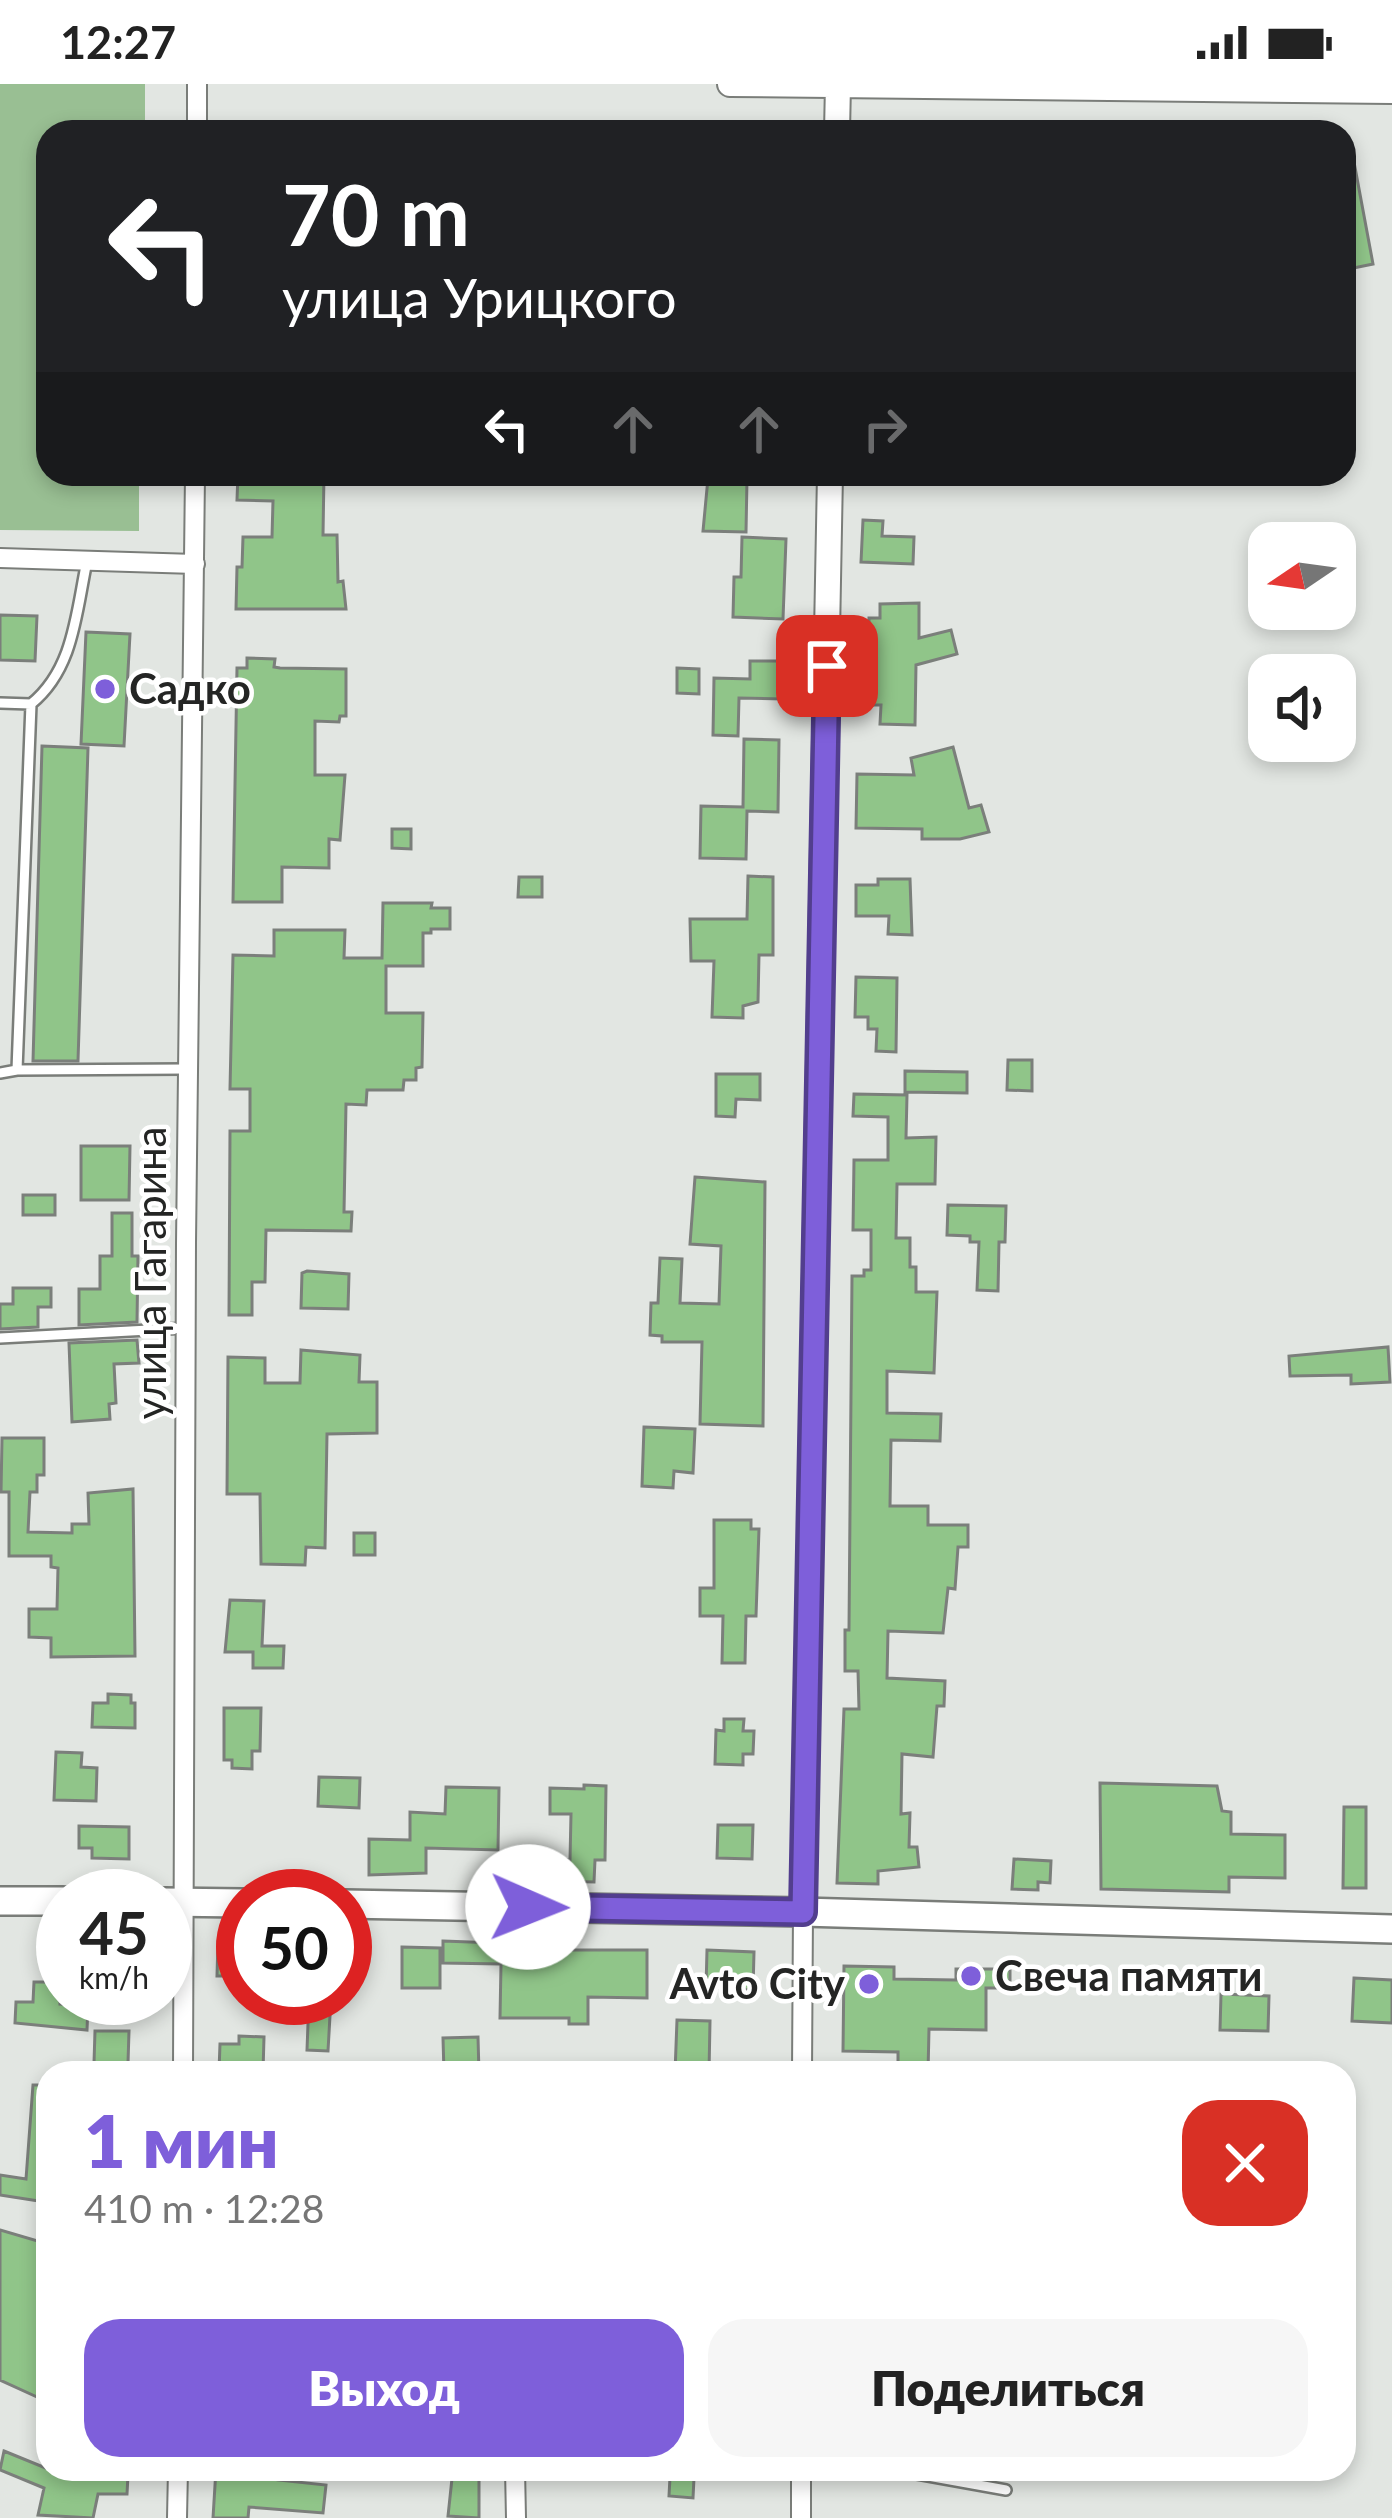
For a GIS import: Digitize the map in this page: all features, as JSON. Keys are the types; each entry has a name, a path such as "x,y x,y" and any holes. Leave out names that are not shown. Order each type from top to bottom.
{"main road":[{"path":"0,1900 36,1901"},
{"path":"372,1904 1392,1929"}],"street":[{"path":"197,84 197,120"},
{"path":"730,84 1392,91"},
{"path":"837,120 838,86"},
{"name":"улица Гагарина","path":"176,1869 195,486"},
{"path":"802,2061 830,486"},
{"path":"0,558 195,564"},
{"name":"улица Гагарина","path":"181,2025 182,2061"},
{"path":"177,2518 178,2481"},
{"path":"515,2481 516,2518"},
{"path":"801,2481 802,2518"}],"lane":[{"path":"0,703 31,704 53,684 61,670 87,561"},
{"path":"17,1070 31,704"},
{"path":"0,1072 188,1069"},
{"path":"0,1338 186,1328"},
{"path":"956,2481 1006,2490"}],"green space":[{"path":"0,84 145,84 145,120 36,120 36,486 139,486 139,531 0,530"}],"building":[{"path":"1356,173 1373,264 1356,268"},
{"path":"238,486 324,486 323,535 337,535 338,582 343,581 346,609 236,609 243,537 272,537 273,501 237,500"},
{"path":"707,486 747,486 746,532 703,531"},
{"path":"863,520 883,521 882,536 914,537 913,564 861,562"},
{"path":"742,537 786,539 783,619 733,617"},
{"path":"919,603 919,638 951,630 957,654 916,665 915,725 880,724 881,705 866,705 867,679 860,679 860,655 869,655 869,618 880,618 880,604"},
{"path":"0,615 37,616 35,661 0,660"},
{"name":"Садко","path":"86,632 130,634 124,746 81,744"},
{"path":"247,658 275,659 274,667 280,668 346,669 346,716 340,716 339,722 315,721 315,775 345,775 340,840 329,839 329,868 282,867 282,902 233,902 237,668 247,668"},
{"path":"750,661 783,661 782,699 739,698 738,736 713,735 714,678 750,679"},
{"path":"677,668 699,669 699,694 677,693"},
{"path":"744,739 779,740 778,812 747,811 746,859 700,858 701,806 743,807"},
{"path":"42,746 88,748 78,1061 33,1061"},
{"path":"953,747 969,808 981,805 989,832 960,839 922,839 922,829 856,828 857,774 914,775 911,758"},
{"path":"392,829 411,829 411,849 392,848"},
{"path":"748,876 773,877 773,955 759,955 758,1002 743,1006 743,1018 712,1017 714,961 691,961 690,919 747,919"},
{"path":"519,877 542,877 542,897 518,897"},
{"path":"878,879 910,879 912,935 888,934 889,916 856,916 856,885 878,885"},
{"path":"383,903 432,903 431,908 450,908 450,929 423,933 423,966 386,966 386,1013 423,1013 422,1067 416,1068 416,1080 404,1080 403,1090 367,1090 366,1105 346,1104 344,1212 352,1212 351,1231 266,1230 265,1282 252,1282 252,1315 229,1315 230,1131 250,1131 250,1089 230,1089 233,955 274,956 274,930 345,930 344,958 382,958"},
{"path":"856,977 897,978 896,1052 876,1051 877,1029 868,1029 868,1017 855,1017"},
{"path":"1008,1060 1032,1060 1032,1091 1007,1090"},
{"path":"905,1071 967,1072 967,1093 905,1092"},
{"path":"716,1074 760,1074 760,1100 736,1099 735,1117 716,1116"},
{"path":"854,1094 907,1095 906,1138 936,1137 935,1184 897,1184 896,1238 910,1238 916,1292 937,1292 934,1373 887,1371 887,1413 941,1414 940,1441 891,1440 890,1506 928,1506 928,1525 968,1525 968,1547 958,1547 955,1589 948,1588 943,1633 888,1631 887,1678 945,1681 944,1706 937,1706 933,1757 902,1754 901,1814 910,1813 909,1847 917,1847 919,1867 878,1871 878,1884 837,1883 844,1709 859,1709 858,1671 845,1671 852,1276 864,1276 864,1270 871,1270 871,1230 853,1230 854,1160 888,1160 888,1117 853,1116"},
{"path":"81,1146 130,1146 129,1200 81,1200"},
{"path":"695,1177 765,1182 763,1426 700,1424 702,1342 662,1342 662,1336 650,1335 651,1303 658,1303 660,1258 682,1259 680,1303 719,1304 721,1246 690,1244"},
{"path":"23,1195 55,1195 55,1215 23,1215"},
{"path":"948,1205 1006,1206 998,1291 977,1290 979,1242 970,1242 970,1236 947,1235"},
{"path":"112,1213 132,1213 132,1256 138,1256 137,1322 79,1325 79,1289 100,1289 100,1256 112,1256"},
{"path":"302,1273 349,1274 348,1309 301,1308"},
{"path":"13,1288 51,1288 51,1307 38,1307 38,1327 0,1329 0,1304 13,1304"},
{"path":"137,1340 139,1363 114,1364 116,1403 109,1404 110,1419 72,1422 69,1343"},
{"path":"1388,1347 1390,1382 1351,1384 1351,1375 1290,1376 1289,1356"},
{"path":"301,1350 360,1355 359,1382 377,1382 377,1433 327,1434 325,1548 306,1547 305,1565 261,1564 260,1494 227,1494 228,1357 265,1358 265,1383 300,1383"},
{"path":"644,1427 695,1429 693,1473 674,1471 673,1488 642,1486"},
{"path":"2,1438 44,1438 44,1475 37,1475 37,1492 30,1492 28,1532 72,1533 72,1524 89,1524 88,1493 133,1489 135,1656 51,1657 51,1638 29,1637 29,1609 57,1609 58,1568 51,1567 51,1556 9,1556 9,1492 1,1492"},
{"path":"714,1520 751,1520 751,1529 759,1529 756,1616 746,1616 745,1663 722,1663 723,1616 700,1616 700,1588 714,1588"},
{"path":"354,1533 375,1533 375,1555 354,1555"},
{"path":"230,1600 264,1601 262,1646 284,1646 283,1668 253,1668 253,1652 225,1652"},
{"path":"108,1694 131,1695 135,1728 92,1727 93,1703 108,1703"},
{"path":"224,1708 261,1708 260,1751 252,1751 252,1769 232,1768 232,1760 224,1760"},
{"path":"724,1719 744,1719 743,1731 754,1731 753,1754 743,1754 743,1765 715,1764 716,1730 724,1731"},
{"path":"56,1752 82,1753 81,1767 97,1768 96,1801 54,1800"},
{"path":"319,1777 360,1778 359,1808 318,1806"},
{"path":"1100,1783 1217,1786 1222,1811 1231,1812 1231,1834 1285,1835 1285,1878 1229,1877 1229,1892 1101,1889"},
{"path":"584,1785 606,1786 605,1860 595,1860 594,1882 551,1881 551,1859 570,1860 571,1814 550,1814 550,1788 584,1789"},
{"path":"446,1787 499,1788 498,1850 426,1848 426,1873 372,1875 369,1839 410,1840 410,1812 445,1814"},
{"path":"1344,1807 1366,1807 1366,1888 1343,1888"},
{"path":"718,1825 753,1825 752,1859 717,1858"},
{"path":"79,1826 129,1827 129,1859 92,1858 92,1848 79,1848"},
{"path":"1014,1859 1051,1861 1050,1883 1038,1882 1038,1890 1012,1889"},
{"path":"443,1941 523,1944 523,1950 647,1950 647,1998 588,1997 588,2024 569,2024 569,2018 500,2018 501,1964 443,1963"},
{"path":"402,1947 440,1948 440,1988 402,1988"},
{"path":"707,1950 754,1952 753,1990 706,1988"},
{"path":"844,1966 894,1967 894,1979 956,1980 956,1969 1010,1969 1010,1988 986,1988 986,2030 929,2029 928,2061 898,2061 898,2052 843,2051"},
{"path":"1354,1978 1392,1980 1392,2023 1352,2021"},
{"path":"36,1982 36,2025 87,2025 87,2030 15,2023 16,2002 33,2002"},
{"path":"1221,1994 1269,1996 1268,2031 1220,2030"},
{"path":"677,2020 710,2021 709,2061 675,2061"},
{"path":"308,2025 329,2025 328,2051 307,2050"},
{"path":"95,2031 129,2031 128,2061 94,2061"},
{"path":"239,2036 264,2037 263,2061 219,2061 220,2044 239,2044"},
{"path":"478,2037 479,2061 444,2061 443,2038"},
{"path":"36,2085 36,2201 0,2195 0,2175 26,2179"},
{"path":"0,2230 36,2240 36,2396 0,2380"},
{"path":"4,2451 36,2464 36,2481 128,2481 127,2494 98,2494 93,2518 38,2515 44,2488 0,2470"},
{"path":"215,2481 326,2485 323,2513 249,2507 248,2518 213,2518"},
{"path":"452,2481 479,2481 479,2518 448,2516"},
{"path":"670,2481 694,2481 693,2498 669,2496"}],"place":[{"name":"Садко","path":"105,689"},
{"name":"Свеча памяти","path":"971,1976"},
{"name":"Avto City","path":"869,1984"}],"route":[{"path":"528,1907 803,1912 827,666"}]}
